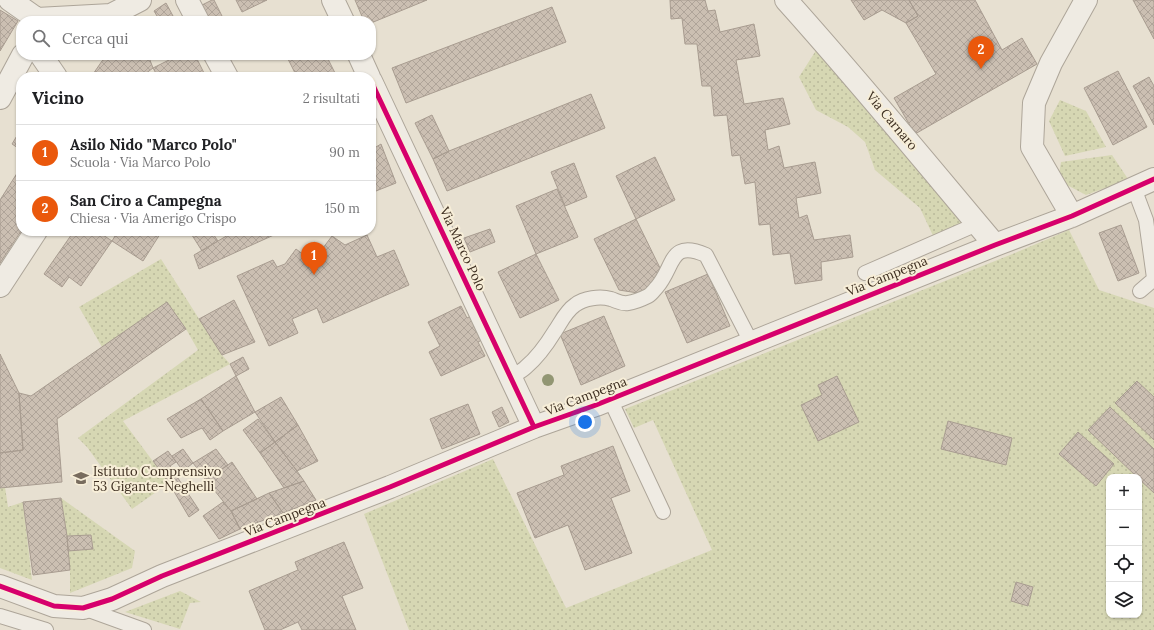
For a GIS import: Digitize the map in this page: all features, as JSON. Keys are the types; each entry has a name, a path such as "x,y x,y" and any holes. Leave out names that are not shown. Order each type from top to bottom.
{"street":[{"path":"10,0 32,16"},
{"path":"110,16 140,0"},
{"path":"187,0 195,16"},
{"path":"333,0 341,16"},
{"path":"1072,216 1032,147 1034,103 1051,63 1086,0"},
{"name":"Via Carnaro","path":"791,2 995,245"},
{"path":"0,98 20,60"},
{"path":"44,60 53,72"},
{"path":"218,60 224,72"},
{"path":"361,60 367,72"},
{"name":"Via Marco Polo","path":"376,91 534,427"},
{"name":"Via Campegna","path":"0,586 54,606 83,608 112,599 162,576 382,490 534,427 610,399 995,245 1072,216 1154,179"},
{"path":"0,286 33,236"}],"lane":[{"path":"1134,188 1146,220 1154,279 1140,291"},
{"path":"865,273 977,224"},
{"path":"511,377 526,367 538,354 568,311 576,304 585,300 596,298 628,303 639,301 650,295 659,285 674,257 687,249 696,250 706,255 751,342"},
{"path":"610,399 663,512"},
{"path":"83,608 144,630"},
{"path":"0,616 46,630"}],"green space":[{"path":"822,41 977,224 936,242 920,208 875,170 865,142 848,127 816,110 799,77"},
{"path":"1060,100 1086,111 1106,147 1065,156 1049,121"},
{"path":"1112,155 1134,188 1115,190 1105,188 1086,195 1065,184 1059,174 1061,162"},
{"path":"1069,230 1099,290 1154,308 1154,630 409,630 364,514 493,459 566,608 712,550 653,420 634,428 625,409"},
{"path":"161,259 222,355 230,364 123,421 169,483 132,509 87,447 78,438 198,350 186,329 167,303 102,347 79,307"},
{"path":"5,487 8,507 23,502 32,580 0,568 0,488"},
{"path":"61,498 135,551 132,568 70,593 68,551 92,549 91,535 67,536"},
{"path":"180,591 201,602 190,603 180,629 125,612"}],"building":[{"path":"214,0 222,16 205,16 200,6"},
{"path":"236,0 267,0 242,12"},
{"path":"355,0 427,0 376,21 376,16 362,16"},
{"path":"670,0 705,0 708,11 715,10 720,32 754,24 760,56 736,60 744,104 783,98 790,124 765,130 768,150 779,146 784,168 815,162 821,193 796,198 799,218 807,215 814,240 850,235 853,257 821,262 822,280 795,284 790,253 773,255 770,224 759,225 755,182 745,184 740,155 732,156 727,115 714,116 711,86 702,86 697,44 685,44 682,18 671,19"},
{"path":"851,0 909,0 918,16 906,23 882,10 864,20"},
{"path":"909,0 975,0 1002,50 1022,38 1037,64 915,134 894,98 936,74 906,23 918,16"},
{"path":"1133,0 1154,0 1154,39"},
{"path":"166,3 173,16 157,16 154,11"},
{"path":"552,7 566,42 406,103 392,68"},
{"path":"0,10 16,20 16,24 0,51"},
{"path":"150,60 153,68 148,72 94,72 102,61"},
{"path":"169,60 198,60 204,72 155,72 153,68"},
{"path":"288,60 328,60 334,72 294,72"},
{"path":"1118,71 1147,127 1113,145 1084,88"},
{"path":"1149,77 1154,86 1154,125 1133,86"},
{"path":"591,94 605,128 447,191 433,159 449,151"},
{"path":"432,115 449,151 433,159 415,123"},
{"path":"16,137 16,147 12,144"},
{"path":"381,144 396,183 376,191 376,147"},
{"path":"655,157 675,200 636,219 616,176"},
{"path":"574,163 587,197 565,206 551,172"},
{"path":"16,175 16,236 18,236 0,263 0,200"},
{"path":"557,189 578,237 536,254 516,206"},
{"path":"636,219 661,270 644,294 619,290 594,239"},
{"path":"1121,225 1139,273 1118,281 1099,233"},
{"path":"490,229 495,242 470,252 464,238"},
{"path":"71,236 104,236 112,241 81,286 69,277 62,287 44,274"},
{"path":"115,236 159,236 143,261 112,241"},
{"path":"193,236 214,236 218,241 202,251"},
{"path":"226,236 272,236 199,269 194,255"},
{"path":"332,236 345,245 367,236 377,257 394,250 409,285 323,323 317,308 292,319 298,333 269,346 237,276 273,260 277,267 285,264 296,249 304,255 314,242 323,248"},
{"path":"536,254 559,300 520,318 498,272"},
{"path":"708,274 730,326 687,343 665,292"},
{"path":"234,300 255,342 222,355 199,319"},
{"path":"167,302 186,329 57,419 62,482 0,488 0,453 23,450 19,393 31,396"},
{"path":"461,306 467,318 471,316 482,340 478,342 485,356 441,376 429,352 440,346 428,322"},
{"path":"604,316 625,366 581,385 560,334"},
{"path":"0,354 19,393 23,450 0,453"},
{"path":"243,357 249,369 236,376 230,364"},
{"path":"236,376 255,412 223,431 201,399"},
{"path":"837,376 859,422 818,441 801,405 822,395 818,385"},
{"path":"1137,381 1154,397 1154,440 1115,403"},
{"path":"281,397 298,425 275,442 255,412"},
{"path":"201,399 223,431 210,440 202,428 181,438 167,419"},
{"path":"468,404 480,434 442,449 430,419"},
{"path":"502,407 509,422 499,427 492,412"},
{"path":"1110,407 1154,449 1154,493 1142,482 1142,474 1134,474 1088,430"},
{"path":"258,419 275,442 260,453 243,430"},
{"path":"948,421 1012,438 1006,465 941,449"},
{"path":"298,425 318,461 297,471 275,442"},
{"path":"1078,432 1114,464 1096,486 1059,454"},
{"path":"275,442 304,481 284,488 260,453"},
{"path":"613,446 630,491 611,498 632,553 585,570 568,525 535,538 517,493 564,475 561,466"},
{"path":"183,449 193,463 183,471 172,456"},
{"path":"216,449 228,465 206,480 193,463"},
{"path":"168,451 176,462 170,466 199,510 189,517 169,483 153,461"},
{"path":"232,462 257,499 231,511 206,480"},
{"path":"304,481 316,500 283,513 269,493"},
{"path":"269,493 283,513 240,529 231,511"},
{"path":"61,498 67,536 70,570 33,575 23,502"},
{"path":"223,502 231,511 240,529 219,539 203,516"},
{"path":"91,535 93,549 68,551 67,536"},
{"path":"344,542 363,588 342,596 356,630 302,630 298,622 280,630 265,630 249,591 298,570 295,562"},
{"path":"1016,582 1033,587 1028,606 1011,601"}],"cycle path":[{"path":"376,92 534,427"},
{"path":"0,586 54,606 83,608 112,599 162,576 390,487 534,427 596,405 995,245 1072,216 1154,179"}],"place":[{"name":"San Ciro a Campegna","path":"981,69"},
{"name":"Asilo Nido \"Marco Polo\"","path":"314,275"},
{"name":"Istituto Comprensivo 53 Gigante-Neghelli","path":"81,478"}]}
